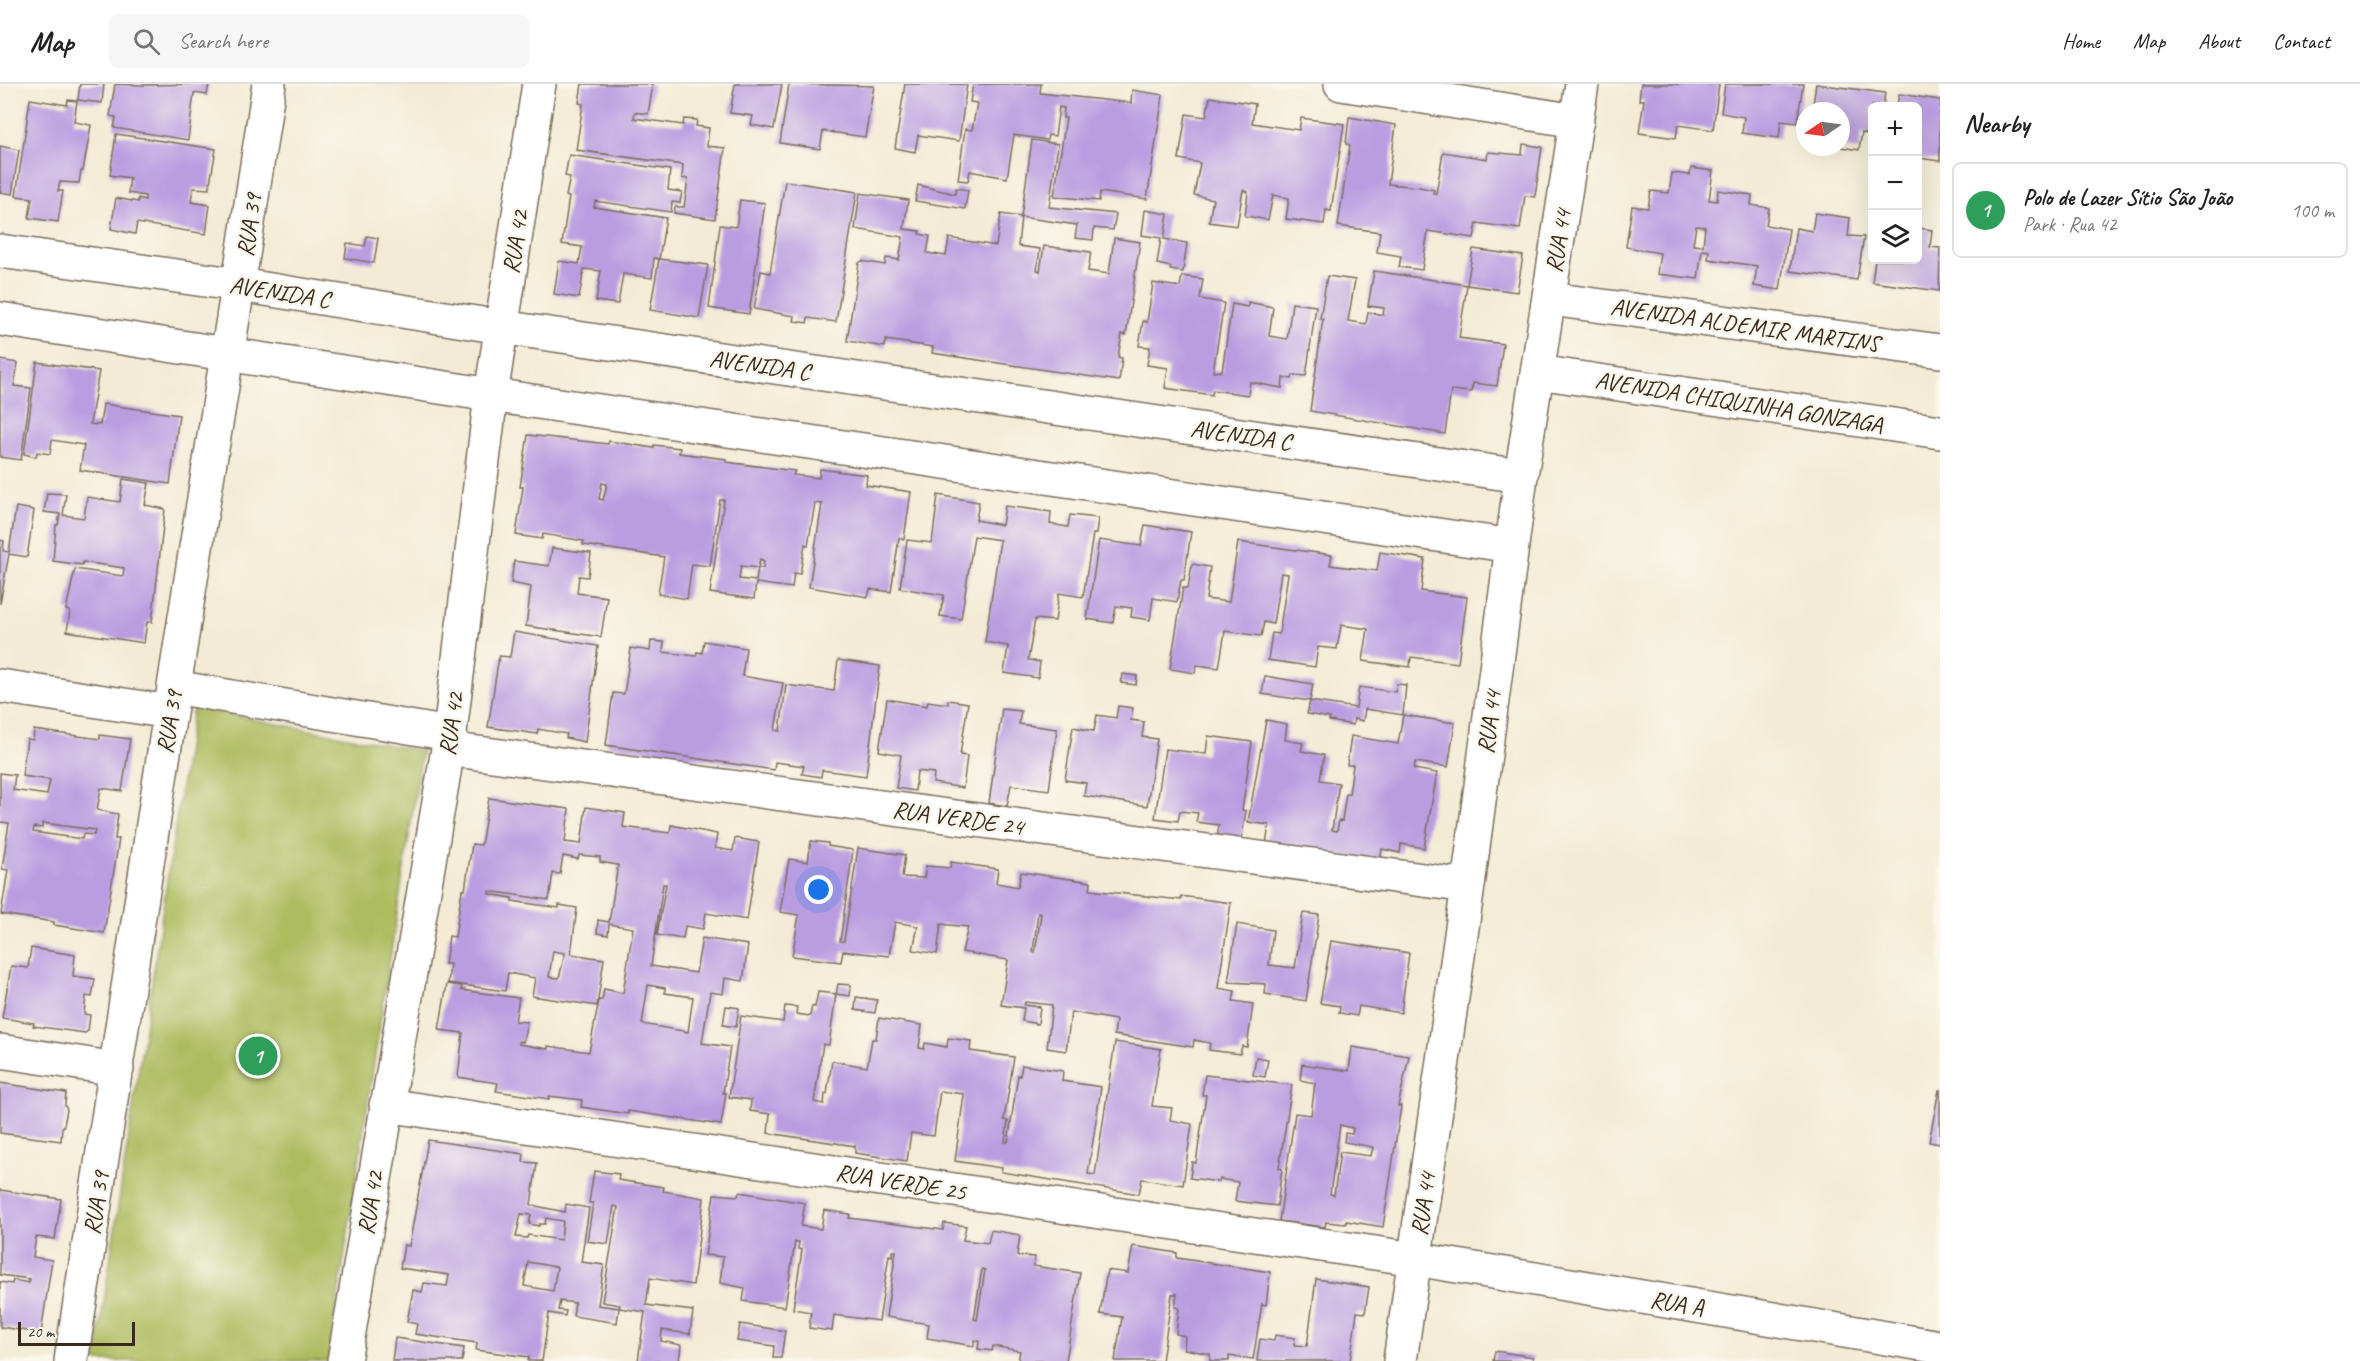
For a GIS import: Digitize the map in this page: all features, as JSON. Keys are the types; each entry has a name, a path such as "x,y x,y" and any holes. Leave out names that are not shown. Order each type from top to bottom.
{"street":[{"name":"RUA 39","path":"71,1361 226,354 240,285 269,84"},
{"name":"RUA 42","path":"344,1361 449,741 491,395 539,84"},
{"path":"1341,84 1577,121"},
{"name":"RUA 44","path":"1400,1361 1468,886 1521,476 1582,84"},
{"name":"AVENIDA C","path":"0,251 240,285 501,327 1521,476"},
{"name":"AVENIDA ALDEMIR MARTINS","path":"1550,298 1940,351"},
{"path":"0,319 491,395 1512,546"},
{"name":"AVENIDA CHIQUINHA GONZAGA","path":"1538,372 1940,432"},
{"name":"RUA VERDE 24","path":"0,686 172,699 449,741 1468,886"},
{"path":"0,1051 117,1069"},
{"name":"RUA VERDE 25","path":"386,1105 1415,1259"},
{"name":"RUA A","path":"1415,1259 1940,1347"}],"green space":[{"path":"193,708 422,751 328,1361 95,1361"}],"building":[{"path":"80,84 104,84 102,103 78,100"},
{"path":"115,84 209,84 207,95 194,93 188,140 114,128 116,117 110,116"},
{"path":"582,84 653,84 648,114 635,112 634,118 683,125 684,119 697,120 696,126 709,128 707,146 725,148 715,219 674,213 675,207 684,207 688,179 682,178 683,165 576,150 583,104 579,103"},
{"path":"735,84 782,84 774,129 751,125 753,116 730,113"},
{"path":"789,84 874,86 865,137 823,131 820,149 780,143"},
{"path":"905,84 967,84 959,141 918,135 915,152 895,148"},
{"path":"973,84 1041,84 1040,93 1131,103 1132,90 1163,95 1147,199 1100,192 1099,201 1054,196 1066,118 1063,118 1064,108 1059,107 1055,136 1048,135 1047,140 1014,135 1007,178 970,171 968,181 958,180 965,129 972,130 977,103 970,102"},
{"path":"1641,84 1719,84 1713,130 1678,125 1676,138 1639,133 1644,100 1639,100"},
{"path":"1725,84 1803,84 1800,102 1796,102 1796,123 1781,121 1779,138 1742,133 1744,117 1721,113"},
{"path":"1816,84 1885,93 1884,102 1868,102 1868,134 1862,133 1859,150 1850,148 1850,102 1813,102"},
{"path":"1899,94 1940,100 1940,161 1922,159 1922,102 1898,102"},
{"path":"1210,97 1255,104 1252,123 1299,130 1301,118 1344,124 1331,211 1326,210 1324,224 1286,219 1289,198 1273,195 1268,220 1245,216 1248,192 1243,190 1237,226 1209,222 1213,199 1194,195 1200,163 1179,159 1186,114 1206,117"},
{"path":"30,99 67,105 68,100 77,101 74,122 91,125 79,183 60,182 58,191 63,191 58,222 29,218 32,198 16,196"},
{"path":"1349,117 1396,125 1388,184 1420,187 1434,190 1433,193 1436,194 1443,152 1487,159 1488,152 1522,155 1523,144 1542,147 1535,197 1525,196 1520,229 1477,223 1474,238 1428,231 1422,270 1399,267 1401,256 1377,252 1380,232 1338,226 1350,145 1346,144"},
{"path":"116,134 216,149 209,189 193,188 191,202 210,205 206,234 137,223 135,234 111,229 116,198 138,202 138,198 145,200 145,196 128,193 130,178 110,175"},
{"path":"1032,140 1058,144 1049,207 1116,214 1113,230 1094,228 1093,240 1075,238 1077,225 1021,217"},
{"path":"0,146 19,150 12,194 0,192"},
{"path":"569,155 670,170 668,190 682,192 680,203 672,202 671,212 595,201 594,207 666,218 659,259 654,258 652,278 623,274 618,304 596,301 601,271 584,269 579,298 554,294 559,261 579,264 582,247 562,244 569,197 566,196 570,177 565,176"},
{"path":"1691,168 1713,171 1709,200 1717,201 1718,190 1752,195 1751,205 1769,208 1766,225 1789,229 1780,290 1754,286 1757,266 1708,259 1709,251 1702,250 1698,279 1657,274 1660,253 1626,247 1632,206 1648,208 1651,191 1669,193 1672,173 1690,175","holes":["1696,226 1705,227 1703,246 1693,245"]},
{"path":"785,181 857,192 836,322 808,318 807,323 794,321 795,316 754,309 761,271 770,273"},
{"path":"918,185 955,194 956,188 968,190 965,209 915,201"},
{"path":"860,193 908,200 904,229 920,231 919,234 930,236 927,253 946,256 949,238 996,246 1001,214 1021,217 1018,246 1040,249 1037,270 1040,271 1044,246 1091,252 1088,271 1109,274 1114,238 1140,242 1126,335 1122,334 1118,357 1122,358 1119,381 932,353 933,347 886,340 885,347 847,341 859,263 862,261 885,265 886,258 899,260 903,237 855,229"},
{"path":"740,200 765,203 749,314 709,308 720,225 736,227"},
{"path":"1145,210 1168,214 1164,239 1187,243 1183,272 1170,270 1171,267 1157,264 1161,238 1142,235"},
{"path":"1815,213 1850,218 1848,236 1864,237 1857,280 1790,271 1796,228 1812,231"},
{"path":"1922,229 1932,230 1930,247 1940,248 1939,291 1872,282 1874,264 1922,264"},
{"path":"367,236 378,238 374,263 345,258 347,243 365,246"},
{"path":"1473,249 1523,256 1517,292 1467,285"},
{"path":"659,259 708,265 699,318 650,310"},
{"path":"1374,271 1467,285 1459,338 1503,344 1497,386 1473,383 1471,392 1451,390 1445,434 1310,411 1327,276 1355,280 1348,321 1366,324 1368,312 1383,315 1384,308 1368,306"},
{"path":"1182,276 1203,279 1200,299 1224,303 1213,372 1222,371 1232,304 1248,307 1248,302 1273,307 1269,336 1287,339 1292,303 1316,306 1306,376 1293,375 1292,379 1283,378 1282,388 1250,382 1248,395 1213,390 1212,395 1165,388 1168,368 1147,365 1150,347 1139,346 1143,321 1147,322 1153,283 1180,287"},
{"path":"0,360 18,363 14,386 31,388 21,460 0,457"},
{"path":"37,362 99,371 90,424 100,425 103,404 179,415 170,484 80,470 84,445 52,440 50,454 37,452 36,457 24,454"},
{"path":"528,435 608,444 609,441 654,448 654,445 680,448 679,453 795,471 793,475 819,478 820,469 867,475 866,485 911,492 904,539 899,538 891,592 870,589 868,597 809,587 822,504 815,503 808,546 805,544 800,574 794,573 792,588 756,583 754,599 710,593 724,500 720,500 710,566 692,564 687,599 658,594 664,557 583,545 584,541 543,534 542,539 516,535 523,487 520,487","holes":["602,483 607,484 603,500 599,499","760,559 764,561 763,568 758,568","741,566 758,568 756,581 739,579"]},
{"path":"123,479 149,483 145,505 165,509 152,622 147,622 144,643 67,631 70,611 66,610 75,569 123,576 124,568 83,562 82,565 53,561 56,525 58,525 60,514 44,512 47,493 66,494 63,515 84,518 87,497 120,502"},
{"path":"938,495 979,502 976,520 1002,525 1005,506 1051,512 1050,524 1068,527 1070,515 1098,518 1096,534 1093,534 1083,597 1059,593 1055,621 1035,619 1028,660 1040,662 1038,678 1004,673 1008,646 985,642 1000,540 974,536 961,619 940,616 944,595 900,588 907,540 932,543"},
{"path":"16,507 34,510 27,557 9,554 0,604 0,540 4,541 3,551 9,552"},
{"path":"1145,525 1191,532 1184,580 1181,580 1177,602 1153,598 1150,620 1131,617 1132,608 1116,606 1113,623 1087,619 1099,540 1141,546"},
{"path":"1238,542 1332,555 1330,565 1377,571 1380,552 1425,559 1421,591 1467,597 1458,663 1411,657 1410,667 1363,661 1368,629 1341,625 1337,649 1318,647 1315,667 1268,660 1272,633 1279,634 1288,574 1281,573 1273,624 1264,622 1261,636 1225,631 1219,668 1197,665 1195,673 1170,669 1183,588 1188,588 1192,564 1210,567 1206,599 1229,602"},
{"path":"552,548 591,553 588,577 579,576 577,593 607,597 601,637 526,626 531,587 511,583 514,561 549,566"},
{"path":"514,632 598,646 585,742 566,738 567,734 538,729 537,734 488,727 499,656 510,657"},
{"path":"651,641 664,642 663,652 696,656 697,652 702,653 704,641 746,648 742,676 783,683 775,730 780,731 786,685 834,691 838,660 880,666 866,776 822,770 821,777 802,774 804,766 775,762 774,770 606,745 613,693 624,694 631,648 650,651"},
{"path":"1123,674 1137,676 1136,685 1121,683"},
{"path":"1265,676 1313,684 1310,701 1262,694"},
{"path":"1397,684 1406,685 1403,715 1365,709 1363,721 1354,719 1353,725 1307,714 1310,701 1356,708 1359,687 1395,692"},
{"path":"887,699 927,706 928,701 948,704 948,700 968,703 960,755 967,756 963,788 933,783 934,773 917,771 915,791 896,788 901,755 879,751"},
{"path":"1118,706 1133,708 1131,720 1144,722 1142,737 1157,739 1147,806 1084,796 1086,783 1065,780 1073,727 1094,731 1097,715 1116,718"},
{"path":"1002,709 1021,711 1019,724 1057,729 1049,790 1011,785 1007,806 989,803"},
{"path":"1403,715 1455,723 1448,767 1415,762 1414,769 1437,773 1424,848 1401,844 1400,853 1382,849 1380,862 1266,845 1269,825 1248,822 1266,720 1287,724 1285,740 1303,743 1301,751 1324,755 1320,780 1339,783 1332,830 1337,831 1339,820 1342,821 1346,793 1349,794 1353,765 1347,765 1351,736 1398,744"},
{"path":"34,730 100,739 100,735 130,739 122,791 101,788 97,810 118,814 115,839 119,839 104,933 1,914 8,870 2,869 9,823 0,822 0,773 15,775 13,790 47,795 50,780 22,776 27,739 33,740","holes":["42,823 95,830 94,835 83,834 82,839 33,832 34,827 42,828"]},
{"path":"1208,736 1252,742 1242,810 1246,811 1241,841 1217,838 1219,825 1196,822 1198,813 1180,811 1178,821 1155,818 1165,749 1206,754"},
{"path":"489,798 569,809 565,842 581,844 586,807 625,813 623,827 670,833 671,825 717,834 715,848 733,851 735,838 759,842 747,920 706,913 703,929 685,926 683,939 657,935 666,884 663,884 651,966 696,973 702,938 748,945 743,981 725,978 723,994 710,992 702,1043 730,1047 721,1125 628,1111 628,1114 581,1107 582,1100 549,1096 549,1099 496,1091 498,1083 458,1077 463,1033 439,1030 447,984 462,986 461,990 519,998 515,1021 527,1022 523,1042 519,1041 519,1044 589,1052 599,1000 602,1000 604,989 623,993 633,928 609,924 608,935 597,933 598,920 609,922 618,865 600,862 600,857 579,855 578,859 563,856 560,874 553,873 549,900 489,891 489,894 512,898 512,901 559,908 559,905 577,908 571,954 604,959 597,1006 532,996 535,978 508,973 505,991 448,983 450,964 445,964 449,936 455,937 472,844 481,845","holes":["553,951 565,953 559,978 549,977","648,985 665,988 665,993 693,997 688,1032 642,1024"]},
{"path":"811,841 853,850 840,941 844,941 858,848 905,855 902,877 924,878 926,866 950,868 951,862 998,869 996,883 1018,887 1021,872 1091,882 1090,890 1181,900 1181,896 1231,903 1218,988 1235,991 1233,1001 1253,1004 1247,1047 1242,1046 1240,1054 1209,1050 1210,1043 1194,1040 1193,1047 1114,1035 1116,1020 1071,1012 1066,1051 1047,1048 1052,1005 1025,1002 1024,1005 1040,1007 1038,1024 1022,1021 1024,1008 1001,1005 1008,960 962,952 968,927 941,924 937,954 913,950 918,926 895,922 889,956 843,951 841,962 792,956 799,915 780,912 789,859 808,862","holes":["1038,913 1041,914 1035,953 1033,952"]},
{"path":"1303,913 1319,915 1306,1001 1265,994 1266,984 1228,982 1237,924 1273,930 1269,965 1295,968"},
{"path":"1331,941 1409,953 1401,1013 1359,1006 1357,1016 1339,1013 1340,1006 1320,1003"},
{"path":"31,948 75,955 73,976 95,979 92,997 86,996 84,1014 90,1015 88,1031 85,1033 33,1026 34,1023 2,1018 11,966 28,968"},
{"path":"838,984 851,985 850,996 836,994"},
{"path":"818,992 836,994 829,1045 823,1044 814,1102 824,1104 832,1061 867,1067 872,1039 876,1039 879,1018 922,1025 919,1048 924,1049 925,1043 947,1047 948,1038 971,1041 970,1051 1014,1057 1004,1120 1008,1121 1005,1142 1008,1142 1018,1075 1020,1076 1022,1065 1063,1071 1062,1081 1101,1087 1088,1174 1095,1175 1115,1042 1161,1049 1152,1106 1172,1108 1170,1120 1192,1124 1183,1185 1142,1179 1139,1194 1001,1172 1002,1168 955,1161 964,1094 940,1091 934,1136 911,1133 907,1161 855,1153 855,1146 768,1133 770,1114 750,1111 751,1100 729,1097 741,1016 783,1022 785,1006 797,1007 796,1014 810,1016 812,1006 815,1007"},
{"path":"856,997 877,1000 875,1013 855,1010"},
{"path":"726,1006 739,1008 736,1027 723,1025"},
{"path":"1352,1047 1409,1056 1398,1106 1401,1106 1383,1227 1346,1221 1346,1224 1326,1222 1325,1227 1279,1221 1295,1113 1311,1115 1315,1083 1300,1080 1302,1064 1349,1071","holes":["1340,1125 1353,1128 1352,1134 1345,1133 1344,1142 1373,1147 1371,1156 1340,1152 1334,1195 1330,1194"]},
{"path":"1256,1057 1268,1059 1265,1077 1253,1075"},
{"path":"1205,1075 1292,1085 1279,1168 1282,1169 1277,1206 1235,1201 1238,1182 1190,1178 1192,1162 1196,1163 1206,1095 1202,1095"},
{"path":"0,1083 66,1093 67,1110 61,1141 0,1133"},
{"path":"1940,1090 1940,1144 1929,1142"},
{"path":"428,1140 524,1154 523,1162 537,1163 531,1205 565,1212 566,1204 589,1208 581,1262 604,1265 598,1305 619,1308 617,1323 573,1316 575,1303 560,1301 558,1310 566,1311 565,1316 549,1313 542,1361 528,1361 529,1357 476,1350 477,1343 415,1334 417,1324 407,1322 413,1290 422,1292 424,1283 447,1286 449,1275 400,1268 404,1245 409,1246","holes":["521,1214 531,1215 529,1224 539,1226 539,1224 545,1224 546,1218 563,1221 561,1240 528,1235 527,1238 516,1237","528,1262 557,1267 553,1291 524,1286"]},
{"path":"594,1171 619,1174 618,1180 664,1187 663,1191 704,1198 693,1285 650,1278 646,1305 693,1311 690,1334 662,1330 661,1341 681,1345 679,1361 638,1361 645,1312 619,1308 620,1305 602,1302 618,1207 614,1206 608,1244 587,1241 593,1203 589,1203"},
{"path":"0,1190 61,1199 55,1239 36,1237 33,1257 52,1260 41,1333 0,1327 0,1282 12,1284 13,1280 29,1283 30,1279 0,1275"},
{"path":"739,1192 805,1203 801,1226 821,1229 824,1210 850,1214 849,1218 943,1230 944,1223 966,1226 963,1240 988,1243 991,1230 1020,1235 1017,1256 1035,1257 1033,1266 1080,1273 1066,1361 1018,1361 1020,1351 993,1346 992,1351 978,1349 979,1341 974,1340 974,1346 927,1338 929,1324 886,1317 896,1251 892,1251 892,1256 889,1255 879,1321 834,1315 832,1331 809,1328 811,1312 793,1309 802,1250 798,1249 799,1242 795,1242 785,1307 743,1301 745,1288 720,1283 723,1257 705,1255 714,1194 738,1196","holes":["982,1269 985,1270 977,1320 974,1319"]},
{"path":"1133,1246 1177,1253 1177,1258 1270,1272 1266,1305 1262,1304 1253,1359 1229,1356 1229,1361 1210,1361 1210,1354 1184,1349 1185,1336 1176,1334 1179,1308 1175,1307 1177,1294 1172,1294 1162,1361 1115,1361 1122,1317 1100,1314 1107,1270 1128,1273"},
{"path":"1316,1279 1369,1287 1365,1313 1357,1312 1350,1361 1257,1361 1260,1339 1274,1341 1275,1335 1295,1338 1294,1345 1307,1346"},
{"path":"740,1324 785,1331 781,1358 773,1358 774,1346 737,1341"},
{"path":"395,1338 464,1348 462,1361 392,1361"},
{"path":"1495,1351 1533,1357 1532,1361 1493,1361"}],"place":[{"name":"Polo de Lazer Sítio São João","path":"258,1056"}]}
